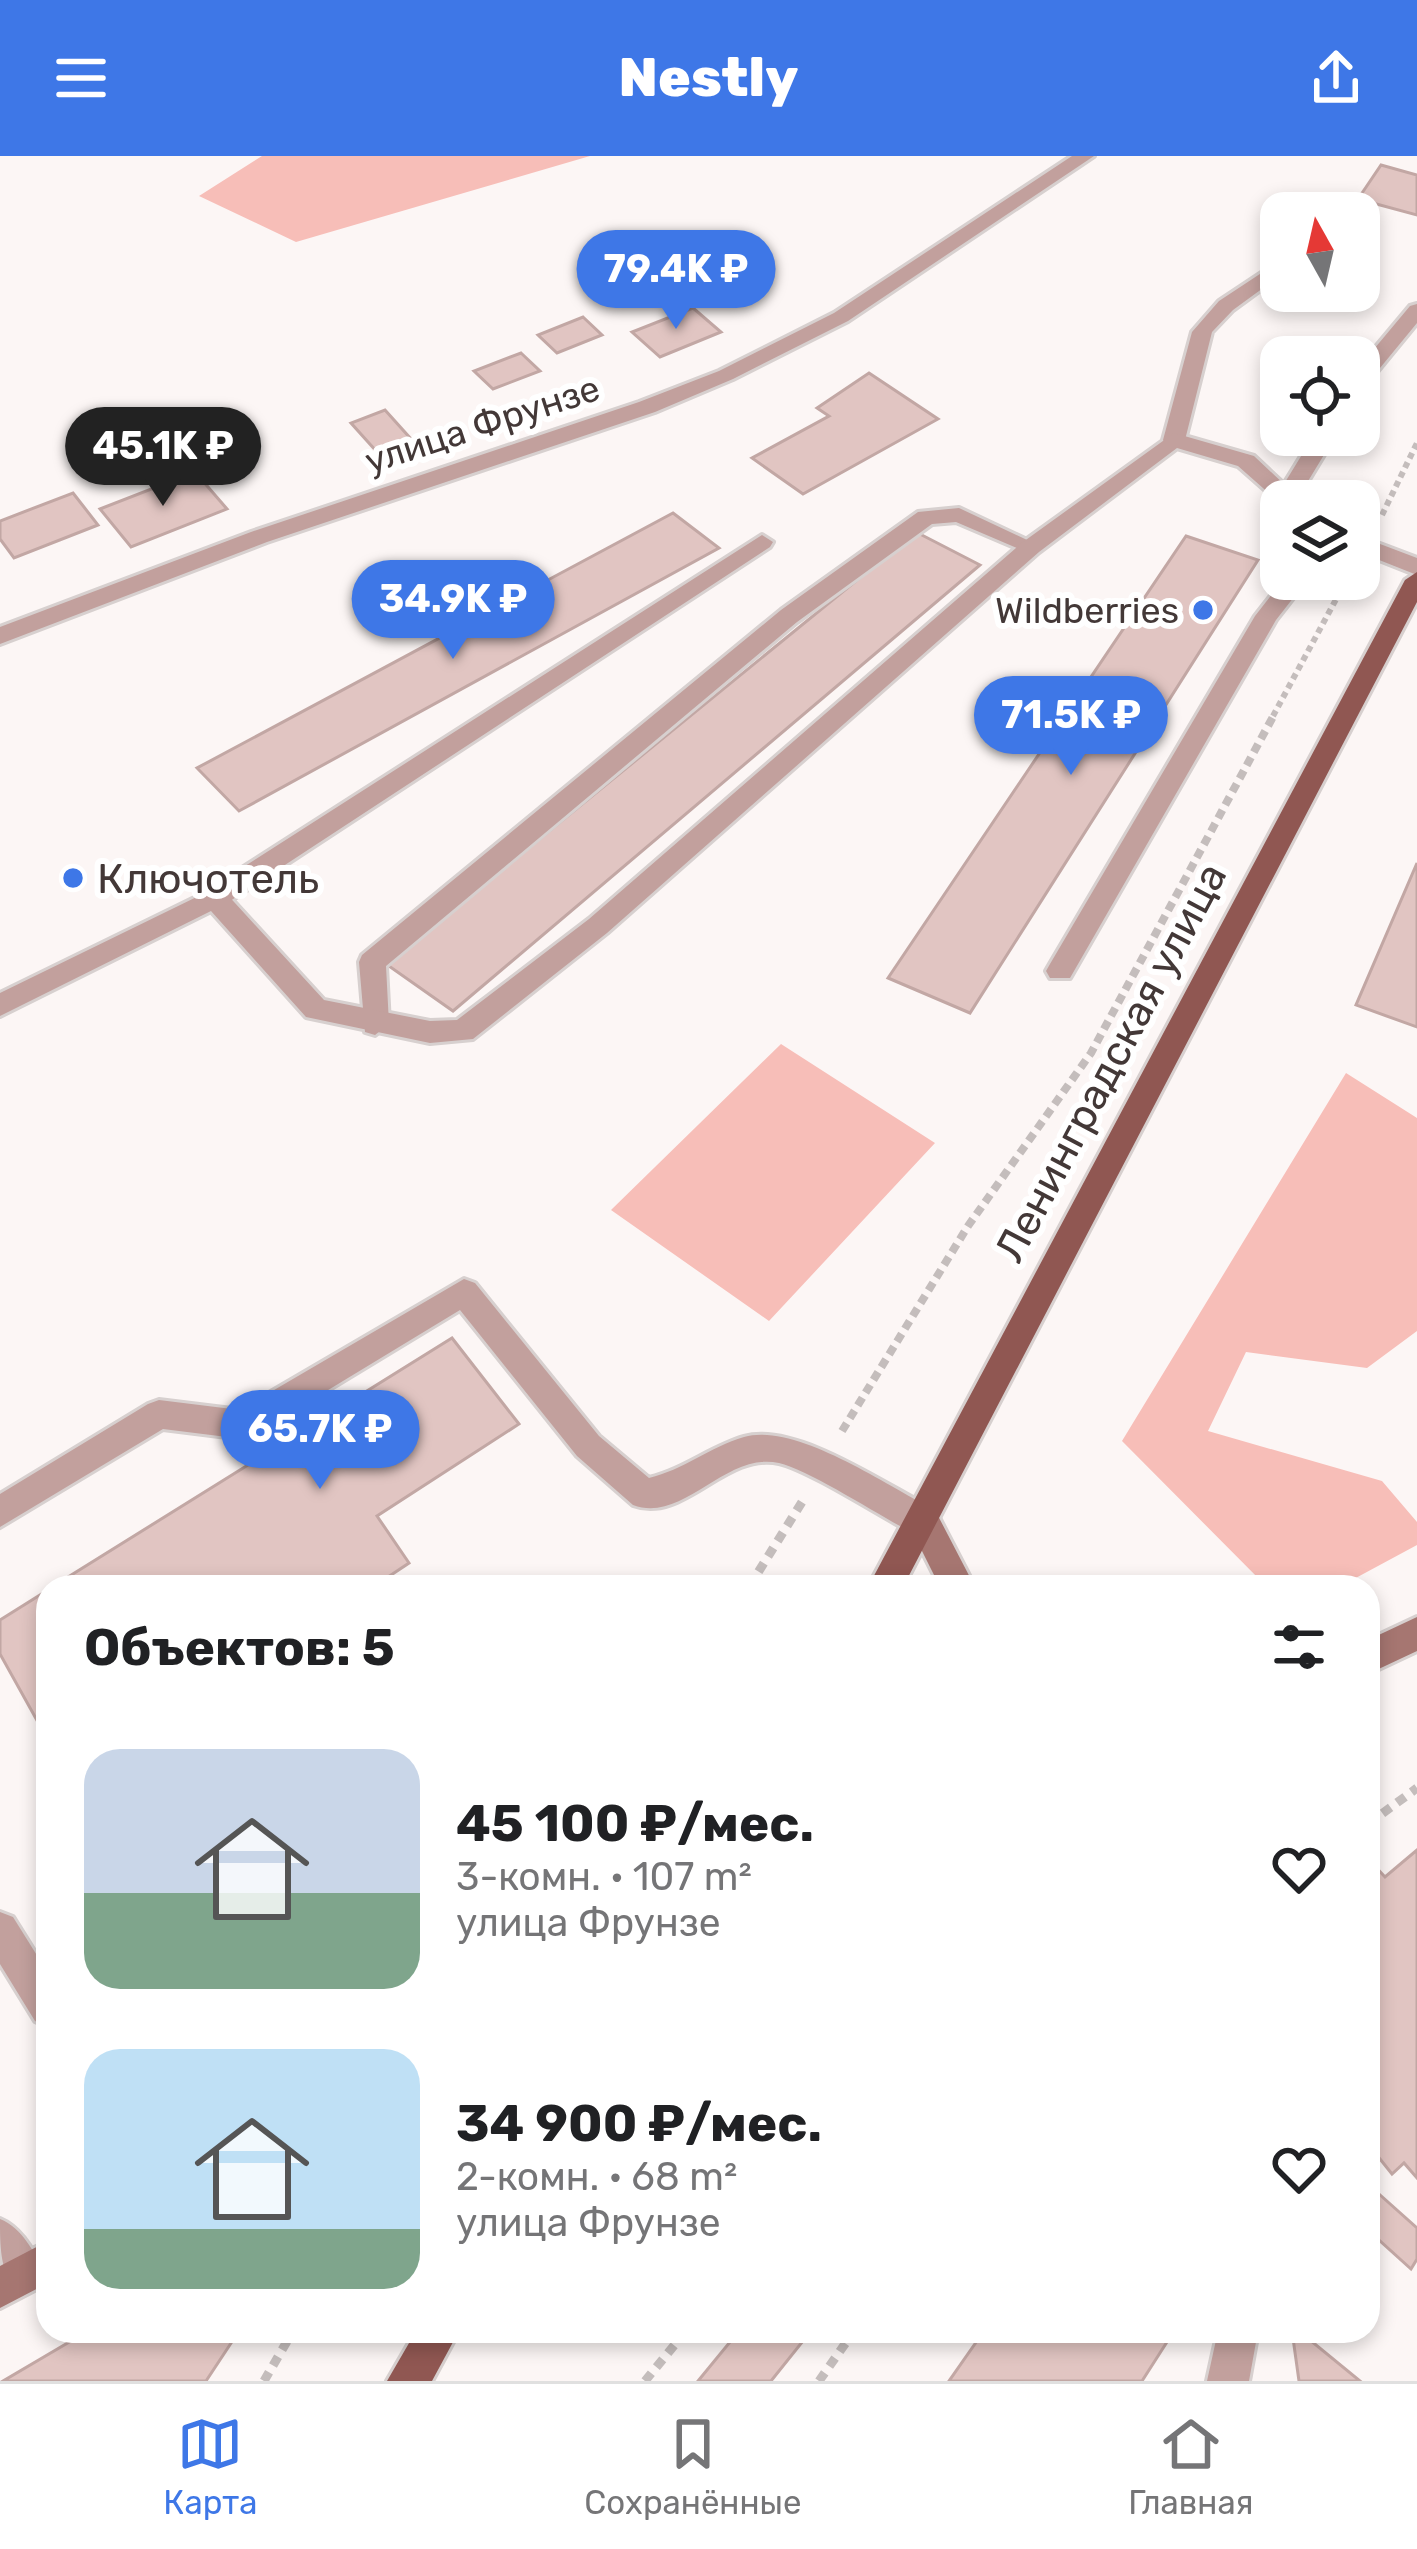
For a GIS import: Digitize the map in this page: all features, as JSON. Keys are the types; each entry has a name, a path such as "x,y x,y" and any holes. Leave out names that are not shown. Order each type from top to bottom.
{"main road":[{"name":"Ленинградская улица","path":"892,1575 1417,580"},
{"path":"923,1521 952,1575"},
{"path":"1380,1652 1417,1633"},
{"path":"408,2381 432,2343"}],"street":[{"name":"улица Фрунзе","path":"0,636 259,537 647,407 726,375 841,317 1085,156"},
{"path":"215,898 316,1009 430,1032 464,1030 598,926 1031,547 1174,440 1184,416 1188,377 1202,329 1260,283"},
{"path":"1380,355 1417,310"},
{"path":"1174,440 1246,461 1268,480"},
{"path":"375,1024 372,962 788,616 926,517 959,515 1031,547"},
{"path":"0,1005 215,898 762,542"},
{"path":"1380,552 1417,567"},
{"path":"1060,971 1280,600"},
{"path":"0,1512 159,1414 243,1425 464,1292 588,1445 644,1495 673,1487 719,1459 752,1449 783,1449 923,1521"},
{"path":"0,1930 36,1988"},
{"path":"0,2239 24,2275"},
{"path":"1228,2381 1236,2343"}],"path":[{"path":"1380,513 1417,443"},
{"path":"758,1575 968,1226 1091,1053 1336,600"},
{"path":"1380,1815 1417,1788"},
{"path":"264,2381 286,2343"},
{"path":"645,2381 676,2343"},
{"path":"819,2381 846,2343"}],"shaded area":[{"path":"262,156 590,156 296,242 199,196"},
{"path":"781,1044 935,1143 769,1321 611,1210"},
{"path":"1346,1073 1417,1118 1417,1331 1367,1368 1246,1352 1208,1431 1382,1481 1417,1522 1417,1545 1361,1575 1255,1575 1122,1441"}],"building":[{"path":"1381,165 1417,175 1417,215 1380,205 1380,192 1363,192"},
{"path":"693,308 721,332 660,357 632,332"},
{"path":"583,317 602,335 557,353 538,335"},
{"path":"521,353 540,371 493,389 474,371"},
{"path":"869,373 938,419 803,494 752,458 829,416 817,408"},
{"path":"385,410 411,439 377,452 351,423"},
{"path":"195,472 227,509 131,547 100,509"},
{"path":"73,493 98,525 14,558 0,539 0,521"},
{"path":"673,513 719,548 239,811 197,768"},
{"path":"916,532 980,565 453,1011 386,964"},
{"path":"1186,536 1258,560 970,1013 888,978"},
{"path":"1417,863 1417,1027 1356,1005"},
{"path":"452,1338 519,1424 377,1516 409,1563 391,1575 71,1575"},
{"path":"36,1598 36,1719 0,1654 0,1620"},
{"path":"1417,1850 1417,2178 1404,2163 1392,2174 1380,2159 1380,1872 1385,1877"},
{"path":"1380,2195 1417,2228 1417,2259 1411,2269 1380,2241"},
{"path":"68,2343 231,2343 206,2381 3,2381"},
{"path":"729,2343 801,2343 771,2381 698,2381"},
{"path":"976,2343 1166,2343 1142,2381 949,2381"},
{"path":"1294,2343 1314,2343 1360,2381 1299,2381"}],"place":[{"name":"Wildberries","path":"1203,610"},
{"name":"Ключотель","path":"73,878"}]}
